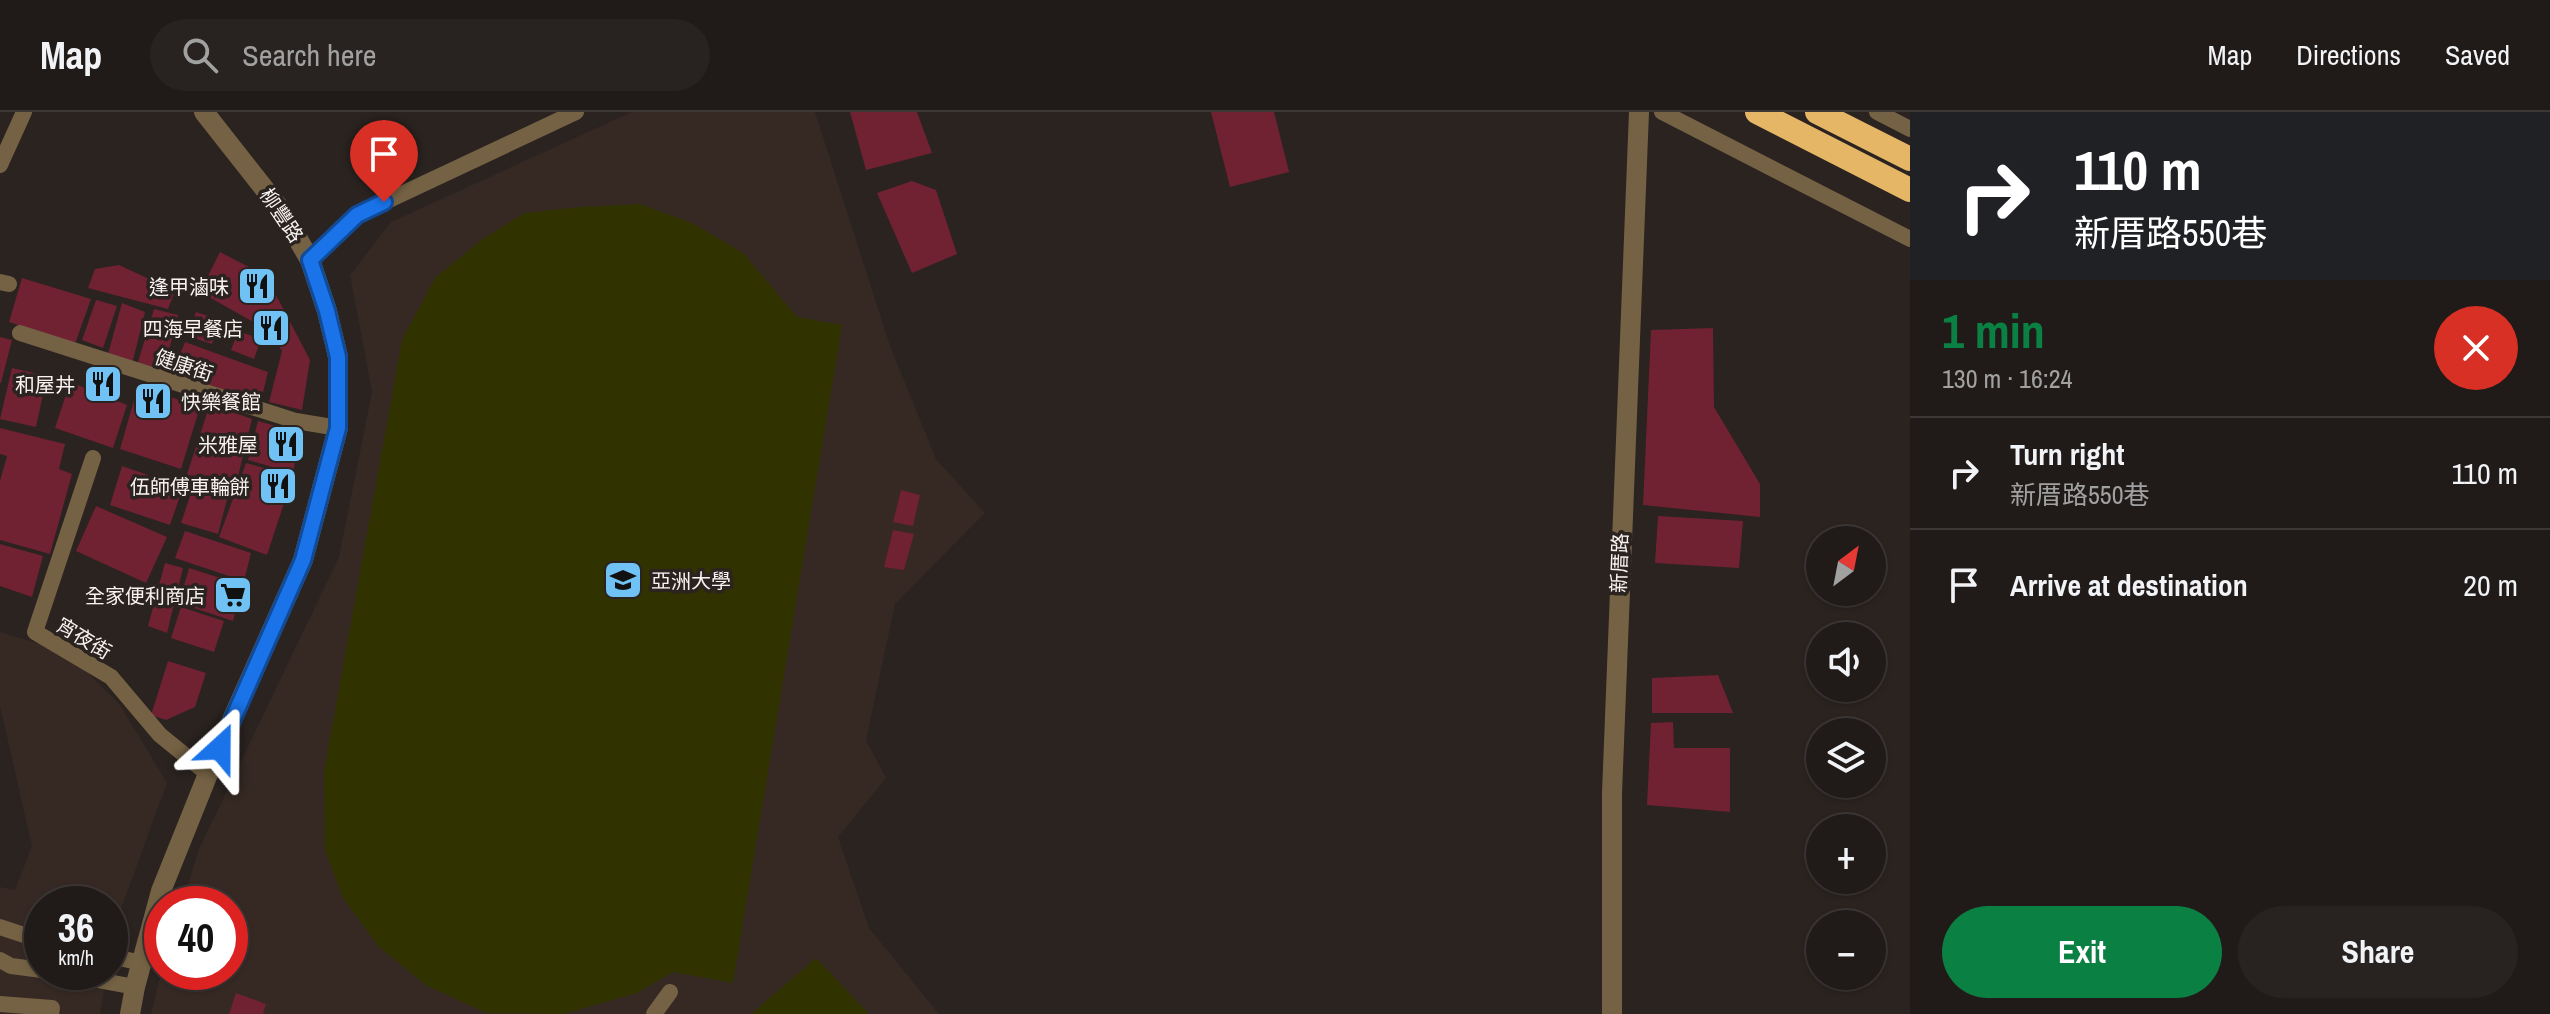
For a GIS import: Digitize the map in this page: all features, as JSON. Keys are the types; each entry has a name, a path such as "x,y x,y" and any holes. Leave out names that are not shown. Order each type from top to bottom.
{"highway":[{"path":"1757,112 1910,190"},
{"path":"1817,112 1910,159"}],"street":[{"name":"柳豐路","path":"130,1014 161,891 208,774 303,560 338,428 338,357 310,260 281,210 204,112"},
{"name":"新厝路","path":"1612,1014 1612,793 1639,112"}],"lane":[{"path":"0,165 24,112"},
{"path":"310,260 357,215 576,112"},
{"path":"1662,112 1910,239"},
{"path":"1877,112 1910,129"},
{"name":"健康街","path":"20,333 296,421 338,428"},
{"name":"宵夜街","path":"93,458 35,632 111,677 160,735 208,774"},
{"path":"0,927 24,935"},
{"path":"0,960 24,968"},
{"path":"128,960 142,963"},
{"path":"128,986 135,987"},
{"path":"654,1014 670,992"},
{"path":"0,1004 52,1008 51,1014"}],"shaded area":[{"name":"亞洲大學","path":"632,112 815,112 890,346 936,459 985,513 895,604 866,740 886,778 838,837 869,928 939,1014 151,1014 157,990 248,990 248,886 188,886 199,849 339,557 372,392 350,275 391,222"},
{"name":"亞洲大學","path":"640,204 694,224 743,253 797,317 842,325 733,983 673,972 637,993 564,1014 487,1013 427,986 378,946 342,896 325,850 324,772 402,340 435,278 484,238 525,213"},
{"path":"0,632 40,644 85,670 120,705 167,783 128,890 128,886 24,886 24,990 104,990 100,1014 0,1014 0,887 15,890 32,846 0,706"},
{"path":"816,958 869,1014 751,1014"}],"building":[{"path":"850,112 917,112 932,153 866,170"},
{"path":"1211,112 1274,112 1289,172 1230,187"},
{"path":"912,181 936,190 957,254 912,273 877,193"},
{"path":"220,252 266,276 310,360 302,410 269,402 282,351 259,318 255,323 200,292"},
{"path":"119,265 175,291 168,309 88,288 95,269"},
{"path":"22,278 91,299 75,344 9,322"},
{"path":"96,300 117,306 103,348 82,340"},
{"path":"122,303 145,312 132,364 108,354"},
{"path":"154,309 178,315 163,373 137,365"},
{"path":"196,312 220,320 212,344 187,336"},
{"path":"1713,328 1714,407 1760,484 1760,517 1643,505 1651,330"},
{"path":"238,331 261,339 254,359 231,350"},
{"path":"0,337 12,340 1,383 0,383"},
{"path":"185,342 268,372 261,401 172,374"},
{"path":"12,368 47,376 36,427 0,419"},
{"path":"70,382 127,405 113,448 55,428"},
{"path":"138,386 200,407 181,469 120,449"},
{"path":"210,404 252,419 234,493 186,477"},
{"path":"258,421 300,433 293,473 248,460"},
{"path":"0,428 65,444 59,469 72,474 50,554 0,540 0,481 7,456 0,454"},
{"path":"246,463 293,476 267,555 219,537"},
{"path":"122,466 183,487 170,525 110,505"},
{"path":"194,484 228,496 218,534 181,523"},
{"path":"901,490 920,495 913,526 893,522"},
{"path":"96,506 167,537 146,583 76,551"},
{"path":"1658,516 1743,521 1739,568 1655,563"},
{"path":"893,530 914,534 904,570 884,567"},
{"path":"185,531 251,553 244,581 175,558"},
{"path":"0,544 43,556 32,597 0,586"},
{"path":"165,563 183,568 167,633 148,626"},
{"path":"189,568 242,585 233,621 179,603"},
{"path":"181,607 224,621 214,652 171,638"},
{"path":"168,661 206,673 195,707 166,720 151,715"},
{"path":"1718,675 1733,713 1652,713 1652,678"},
{"path":"1673,722 1674,748 1730,748 1730,812 1647,805 1651,723"},
{"path":"236,993 266,1004 263,1014 229,1014"}],"place":[{"name":"逢甲滷味","path":"257,286"},
{"name":"四海早餐店","path":"271,328"},
{"name":"和屋丼","path":"103,384"},
{"name":"快樂餐館","path":"153,401"},
{"name":"米雅屋","path":"286,444"},
{"name":"伍師傅車輪餅","path":"278,486"},
{"name":"亞洲大學","path":"623,580"},
{"name":"全家便利商店","path":"233,595"}],"route":[{"path":"220,748 303,560 338,428 338,357 310,260 357,215 384,202"}]}
